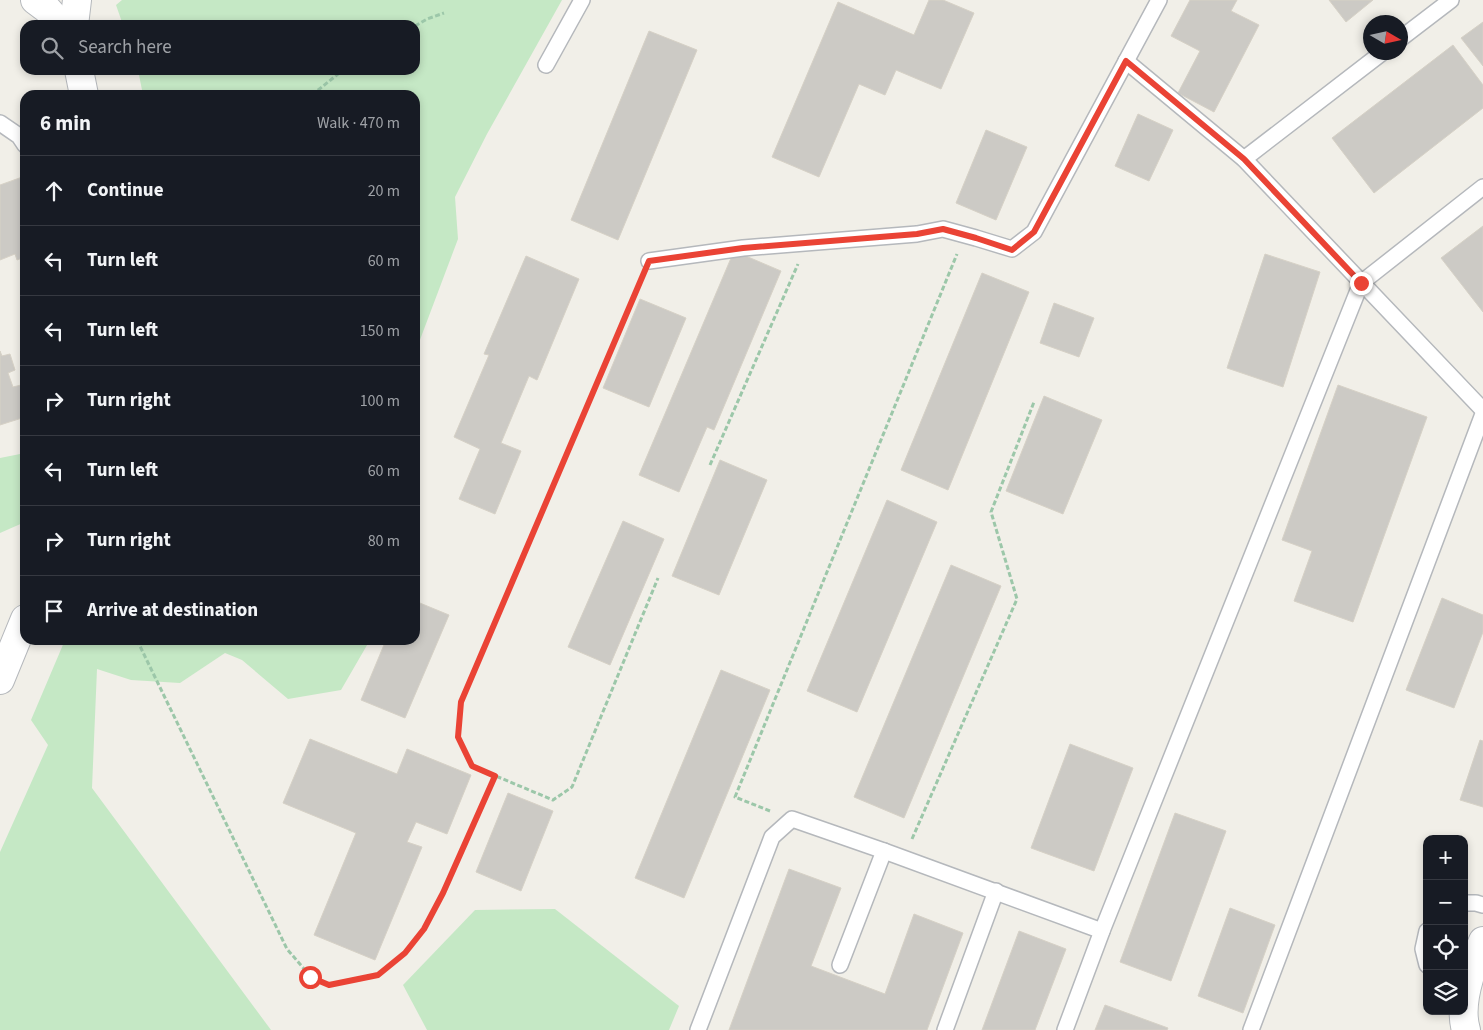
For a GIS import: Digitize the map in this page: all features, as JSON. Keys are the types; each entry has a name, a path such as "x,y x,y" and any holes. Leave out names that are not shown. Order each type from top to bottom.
{"street":[{"path":"35,0 47,8 57,20"},
{"path":"75,20 77,0"},
{"path":"80,75 83,90"},
{"path":"0,680 20,631"},
{"path":"1468,982 1483,941"},
{"path":"1464,1015 1466,1030"}],"lane":[{"path":"546,65 582,0"},
{"path":"649,261 743,248 917,234 943,229 1012,250 1034,232 1159,0"},
{"path":"1408,33 1451,0"},
{"path":"1244,159 1372,60"},
{"path":"1126,61 1244,159 1483,410"},
{"path":"0,122 20,138"},
{"path":"1065,1030 1102,931 1361,283 1483,186"},
{"path":"1251,1030 1483,414"},
{"path":"698,1030 772,837 792,819 996,891 1102,931"},
{"path":"840,965 884,851"},
{"path":"945,1030 996,891"},
{"path":"1468,903 1483,905"}],"path":[{"path":"420,23 444,13"},
{"path":"318,90 337,75"},
{"path":"792,819 735,797 965,235"},
{"path":"710,465 808,243"},
{"path":"649,261 461,702 458,737 472,766 553,800 572,787 658,578"},
{"path":"904,858 1016,598 991,512 1034,402"},
{"path":"139,645 287,949 310,977 329,985 378,975 405,953 424,929 443,893 495,776"}],"green space":[{"path":"122,0 562,0 487,134 455,197 458,239 420,340 420,90 142,90 139,75 420,75 420,20 121,20 116,5"},
{"path":"20,454 20,524 0,533 0,458"},
{"path":"63,645 367,645 341,690 288,699 242,660 225,653 180,683 131,680 97,669 92,788 271,1030 0,1030 0,852 48,745 31,720"},
{"path":"555,909 679,1006 669,1030 427,1030 403,985 475,910"}],"building":[{"path":"929,0 943,0 974,13 941,89 896,70 885,95 859,84 819,177 772,157 838,2 914,35"},
{"path":"1190,0 1237,0 1231,11 1259,25 1214,112 1178,93 1200,51 1171,36"},
{"path":"1329,0 1373,0 1346,22"},
{"path":"1483,22 1483,66 1461,38"},
{"path":"649,31 697,50 618,240 571,220"},
{"path":"1453,45 1483,85 1483,108 1374,193 1332,138"},
{"path":"1138,114 1173,130 1149,181 1115,166"},
{"path":"986,130 1027,147 996,220 956,203"},
{"path":"20,178 20,259 17,260 15,254 0,260 0,185"},
{"path":"1483,226 1483,312 1441,258"},
{"path":"734,251 781,271 714,430 707,427 679,492 639,475"},
{"path":"1265,254 1320,272 1283,387 1227,368"},
{"path":"526,256 579,279 537,380 529,376 501,443 521,451 495,514 459,499 480,449 454,437 489,355 484,354"},
{"path":"982,273 1029,292 948,490 901,470"},
{"path":"640,299 686,318 649,407 603,388"},
{"path":"1054,303 1094,318 1079,357 1040,343"},
{"path":"0,351 2,356 10,354 15,370 8,373 13,387 20,385 20,419 0,425"},
{"path":"1338,385 1427,417 1353,622 1294,601 1312,551 1282,540"},
{"path":"1044,396 1102,420 1063,514 1006,491"},
{"path":"720,460 767,480 719,595 672,576"},
{"path":"887,500 937,522 857,712 807,691"},
{"path":"623,521 664,539 610,665 568,647"},
{"path":"951,565 1001,586 904,818 854,797"},
{"path":"1442,598 1483,615 1483,632 1454,708 1406,690"},
{"path":"420,603 449,615 405,718 361,700 384,645 420,645"},
{"path":"721,670 770,690 684,898 635,878"},
{"path":"310,739 397,774 407,749 471,775 447,834 416,822 407,842 422,847 375,960 314,935 356,833 283,803"},
{"path":"1480,740 1483,741 1483,807 1460,800"},
{"path":"1070,744 1133,768 1094,871 1031,848"},
{"path":"508,793 553,811 521,891 476,872"},
{"path":"1175,813 1226,831 1171,981 1120,962"},
{"path":"789,869 841,888 811,966 885,994 914,914 963,933 927,1030 729,1030"},
{"path":"1230,908 1275,925 1243,1013 1198,996"},
{"path":"1019,931 1066,949 1035,1030 982,1030"},
{"path":"1105,1005 1168,1028 1167,1030 1095,1030"}],"route":[{"path":"310,977 329,985 378,975 405,953 424,929 443,893 495,776 472,766 458,737 461,702 649,261 743,248 917,234 943,229 1012,250 1034,232 1126,61 1244,159 1361,283"}]}
